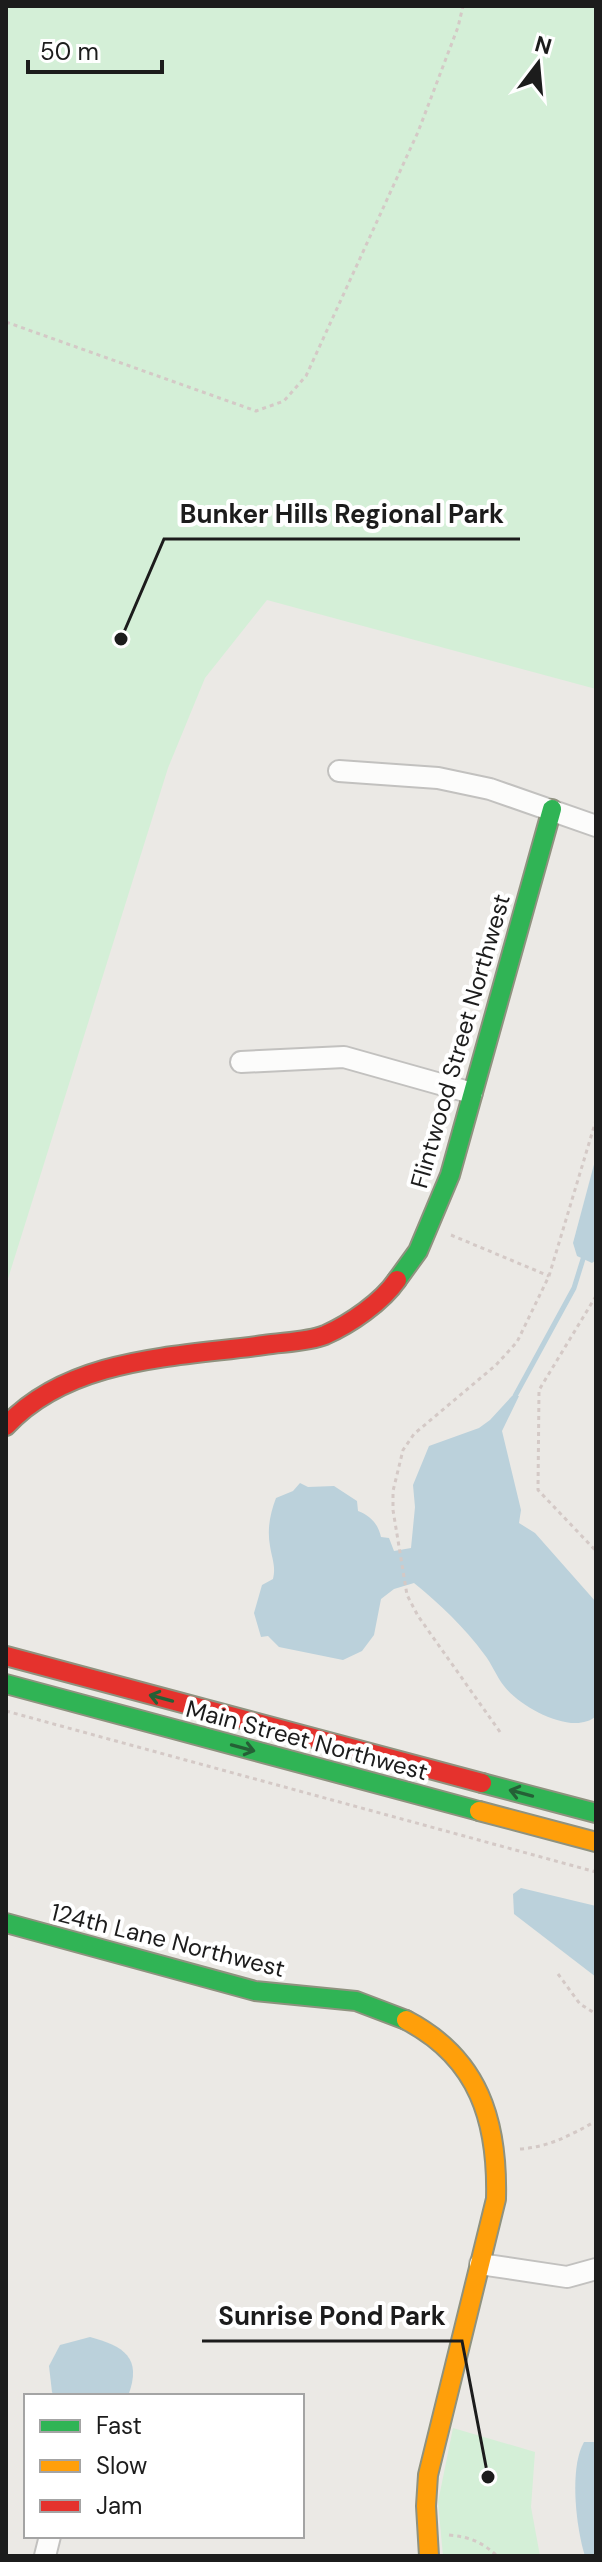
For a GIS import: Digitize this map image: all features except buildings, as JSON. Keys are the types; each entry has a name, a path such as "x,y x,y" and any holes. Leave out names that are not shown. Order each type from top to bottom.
{"street":[{"path":"339,771 438,778 490,789 596,826"},
{"name":"Flintwood Street Northwest","path":"6,1426 18,1413 62,1383 125,1365 251,1349 323,1336 385,1298 418,1251 450,1175 552,809"},
{"path":"241,1062 344,1057 472,1093"},
{"name":"Main Street Northwest","path":"6,1656 596,1813"},
{"name":"Main Street Northwest","path":"6,1684 596,1842"},
{"name":"124th Lane Northwest","path":"6,1923 256,1990 352,2000 381,2008 415,2023 462,2062 489,2112 499,2165 496,2199 428,2475 429,2556"},
{"path":"480,2264 567,2277 596,2269"}],"path":[{"path":"6,322 256,411 284,401 306,376 412,147 458,27 463,6"},
{"path":"500,1732 418,1616 407,1595 393,1510 393,1491 403,1450 414,1434 496,1365 517,1342 549,1276 596,1120"},
{"path":"429,1226 549,1276"},
{"path":"596,1296 539,1390 538,1490 596,1551"},
{"path":"6,1711 596,1872"},
{"path":"558,1974 580,2004 596,2014"},
{"path":"520,2149 539,2148 596,2121"},
{"path":"449,2535 468,2537 484,2544 497,2556"}],"green space":[{"path":"6,6 596,6 596,689 267,600 205,678 168,768 6,1285"},
{"path":"453,2428 535,2452 531,2507 540,2556 443,2556 438,2502"}],"water":[{"path":"596,1157 596,1260 592,1263 577,1256 573,1243"},
{"path":"512,1396 519,1396 502,1431 521,1510 519,1523 535,1533 596,1602 596,1716 586,1722 561,1721 521,1702 504,1686 469,1635 414,1583 394,1589 381,1599 374,1635 362,1651 343,1660 279,1647 268,1636 261,1637 254,1613 262,1585 273,1579 269,1528 276,1498 293,1491 300,1483 308,1487 334,1486 357,1501 358,1511 373,1521 381,1537 389,1538 394,1551 411,1548 415,1507 413,1485 429,1446 479,1428"},
{"path":"521,1888 596,1906 596,1977 514,1914 513,1894"},
{"path":"90,2337 120,2349 127,2355 133,2372 129,2394 53,2394 49,2366 60,2345"},
{"path":"584,2442 596,2442 596,2556 585,2556 577,2514 575,2482 579,2453"}],"waterway":[{"path":"515,1396 574,1288 583,1259"}],"traffic: fast":[{"path":"397,1280 418,1251 450,1175 552,809"},
{"path":"6,1684 479,1811"},
{"path":"482,1783 596,1813"},
{"path":"6,1923 255,1991 356,2001 406,2020"}],"traffic: slow":[{"path":"479,1811 596,1842"},
{"path":"406,2020 431,2035 467,2073 488,2118 496,2170 496,2199 428,2475 429,2556"}],"traffic: jam":[{"path":"6,1426 32,1403 61,1386 93,1373 161,1358 325,1335 365,1312 397,1280"},
{"path":"6,1656 482,1783"}],"place":[{"name":"Bunker Hills Regional Park","path":"121,639"},
{"name":"Sunrise Pond Park","path":"488,2477"}]}
